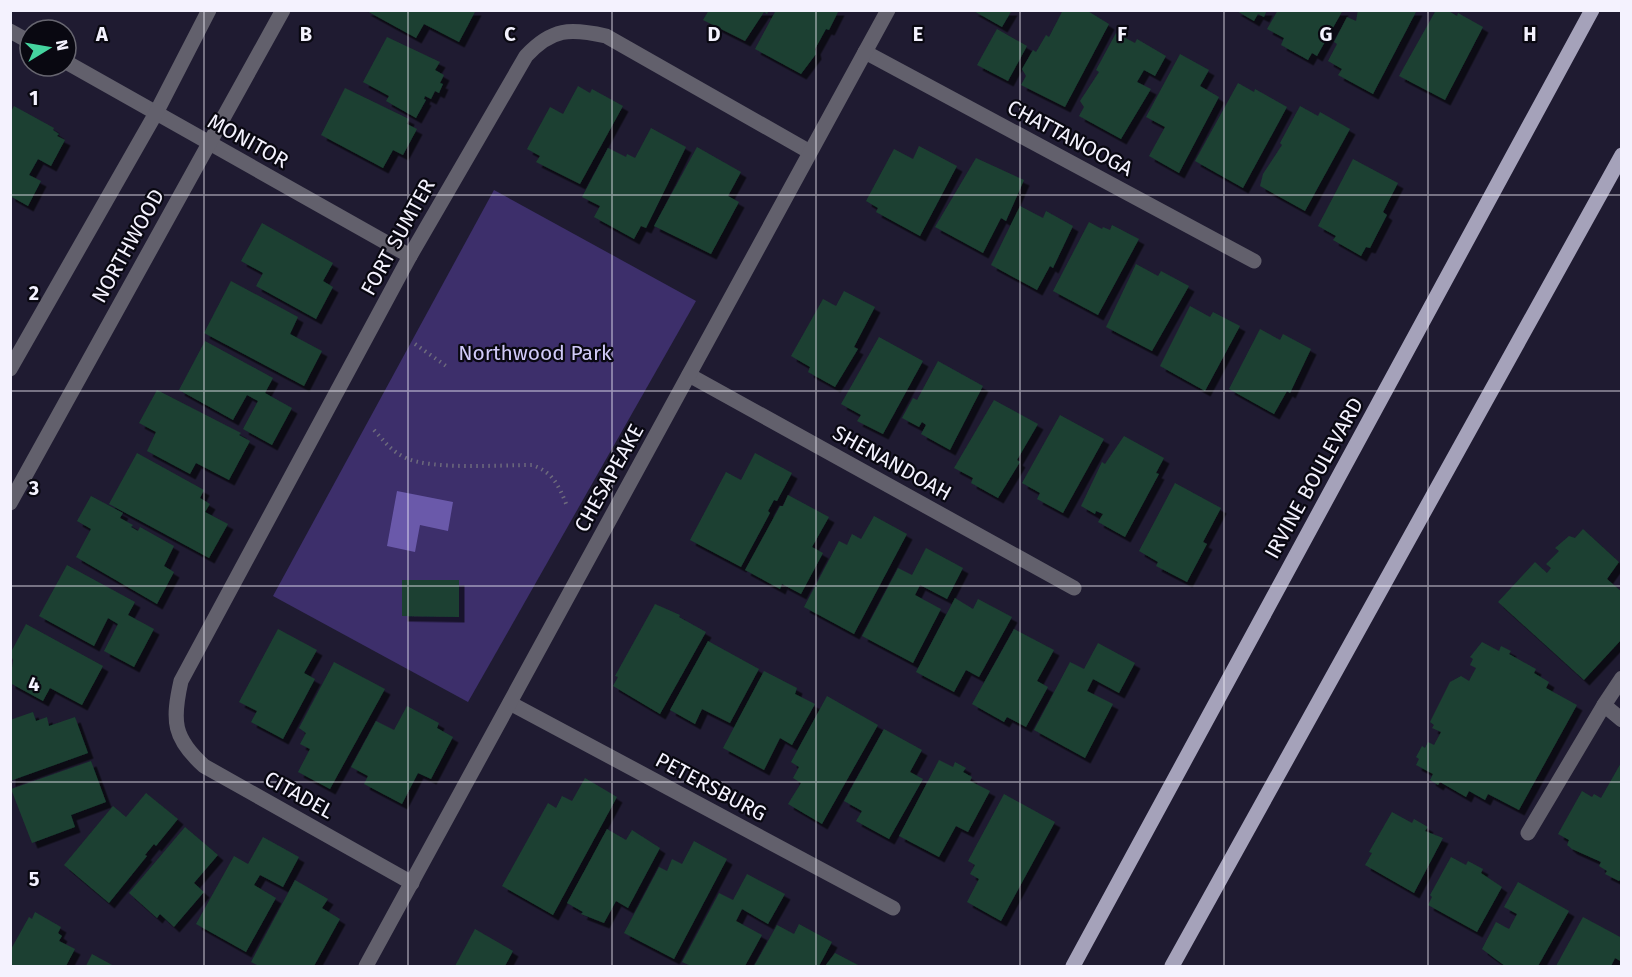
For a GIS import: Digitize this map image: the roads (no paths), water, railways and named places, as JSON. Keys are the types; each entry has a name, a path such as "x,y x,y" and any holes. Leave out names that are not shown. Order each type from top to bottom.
{"main road":[{"name":"IRVINE BOULEVARD","path":"1073,966 1592,10"},
{"path":"1172,966 1622,155"}],"street":[{"name":"NORTHWOOD","path":"10,369 156,113 209,10"},
{"name":"NORTHWOOD","path":"10,503 284,10"},
{"name":"CHESAPEAKE","path":"366,966 888,10"},
{"name":"FORT SUMTER","path":"177,731 174,710 181,681 410,256 525,56 542,39 558,33 581,31 606,36 810,152"},
{"name":"CHATTANOOGA","path":"865,52 1254,261"},
{"name":"MONITOR","path":"78,69 410,256"},
{"name":"SHENANDOAH","path":"689,375 1074,588"},
{"path":"1528,833 1622,678"},
{"name":"PETERSBURG","path":"510,703 893,908"},
{"path":"1604,705 1622,720"},
{"name":"CITADEL","path":"177,731 186,750 204,766 412,883"}],"park label":[{"name":"Northwood Park","path":"535,353"}]}
